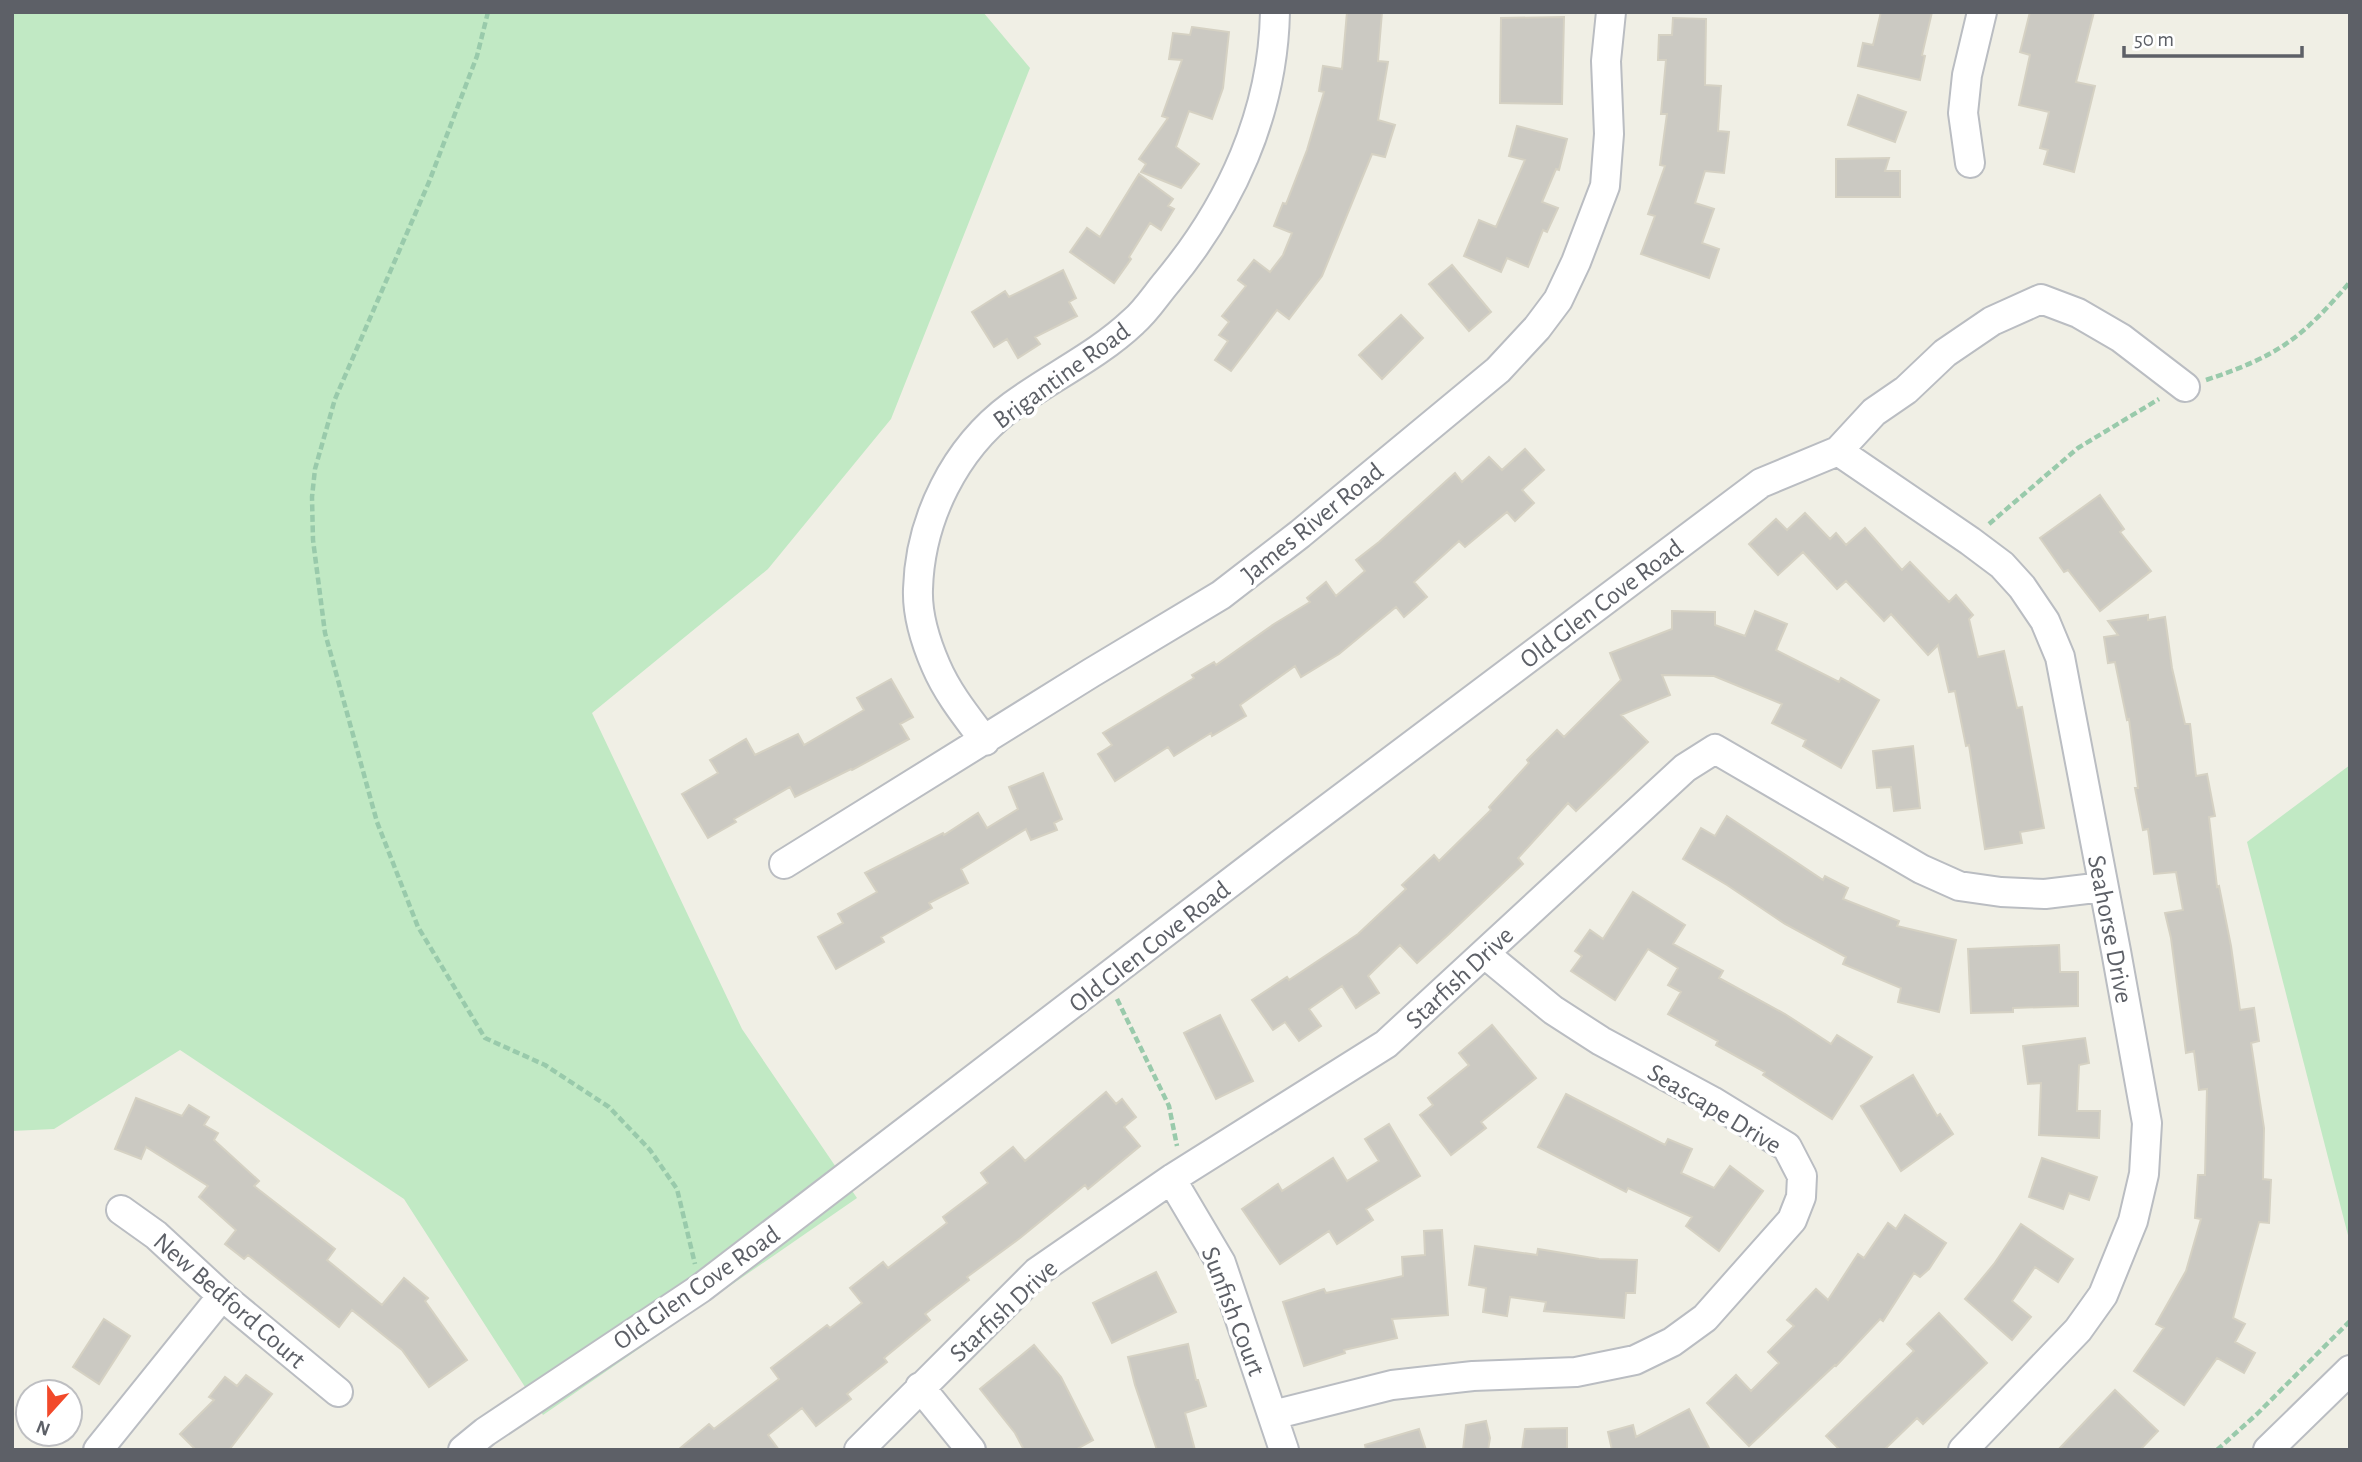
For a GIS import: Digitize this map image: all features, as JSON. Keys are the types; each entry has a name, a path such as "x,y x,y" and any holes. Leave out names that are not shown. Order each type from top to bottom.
{"street":[{"name":"Brigantine Road","path":"985,741 953,698 936,665 923,626 918,590 927,533 939,496 978,436 1011,407 1104,348 1135,321 1195,249 1220,209 1249,147 1266,90 1274,46 1275,12"},
{"name":"James River Road","path":"783,864 1221,595 1300,534 1487,379 1537,328 1558,300 1572,271 1605,186 1609,134 1606,61 1611,12"},
{"path":"1970,163 1963,113 1967,75 1982,12"},
{"path":"1838,451 1874,412 1906,390 1945,353 1992,321 2041,299 2078,313 2121,338 2185,387"},
{"name":"Old Glen Cove Road","path":"463,1450 496,1424 701,1288 1289,838 1760,483 1838,451"},
{"name":"Seahorse Drive","path":"1838,451 2002,565 2022,587 2045,621 2060,657 2147,1123 2144,1174 2133,1221 2103,1295 2078,1330 1963,1450"},
{"name":"Starfish Drive","path":"859,1450 1037,1272 1174,1178 1386,1044 1685,768 1715,749 1921,869 1959,886 2045,894 2103,887"},
{"name":"Seascape Drive","path":"1273,1415 1392,1385 1474,1376 1576,1373 1635,1360 1672,1342 1705,1318 1792,1220 1801,1197 1802,1175 1787,1147 1712,1101 1601,1041 1553,1010 1485,954"},
{"name":"Sunfish Court","path":"1174,1178 1173,1182 1221,1263 1284,1450"},
{"name":"New Bedford Court","path":"121,1210 156,1235 222,1296 338,1392"},
{"path":"98,1450 222,1296"},
{"path":"2269,1450 2344,1385"},
{"path":"920,1387 971,1450"}],"path":[{"path":"488,12 477,56 429,182 335,399 325,430 315,469 312,497 313,540 325,633 377,822 418,928 485,1038 545,1065 609,1107 650,1150 677,1189 701,1288"},
{"path":"1970,541 2078,448 2160,399 2185,387 2246,366 2288,344 2310,327 2350,282"},
{"path":"1107,979 1169,1106 1177,1149 1174,1178"},
{"path":"2217,1450 2350,1321"}],"green space":[{"path":"12,12 983,12 1030,68 891,419 768,569 592,713 742,1029 857,1198 543,1415 404,1199 180,1050 54,1129 12,1131"},
{"path":"2350,765 2350,1243 2247,842"}],"building":[{"path":"1347,12 1382,12 1378,61 1388,62 1378,120 1395,125 1385,157 1372,154 1322,276 1289,319 1277,310 1231,371 1215,360 1228,341 1219,335 1229,322 1222,316 1246,286 1238,280 1254,260 1270,272 1283,255 1292,233 1274,226 1283,203 1286,204 1307,150 1324,92 1319,91 1323,66 1342,69"},
{"path":"1881,12 1932,12 1922,55 1925,56 1920,80 1858,66 1863,43 1873,45"},
{"path":"2030,12 2094,12 2076,82 2095,86 2074,172 2044,164 2048,150 2040,148 2049,112 2019,105 2030,55 2020,52"},
{"path":"1564,17 1562,104 1500,103 1501,18"},
{"path":"1673,18 1706,19 1705,85 1721,86 1718,131 1729,132 1724,173 1705,171 1695,203 1714,209 1702,243 1719,249 1709,278 1641,254 1655,216 1648,214 1665,166 1660,165 1667,114 1661,114 1666,60 1658,60 1659,35 1672,35"},
{"path":"1192,27 1229,32 1223,88 1212,119 1189,111 1176,147 1199,164 1181,188 1141,172 1146,164 1139,159 1168,118 1162,116 1182,60 1169,59 1173,33 1190,35"},
{"path":"1858,95 1906,112 1895,142 1848,125"},
{"path":"1517,126 1567,139 1559,170 1556,169 1542,202 1558,208 1547,232 1543,230 1528,267 1507,258 1501,272 1464,256 1479,220 1496,227 1525,160 1509,156"},
{"path":"1889,158 1885,171 1900,171 1900,197 1836,197 1836,159"},
{"path":"1139,174 1173,199 1168,206 1174,209 1161,230 1150,223 1129,257 1131,259 1114,283 1070,252 1087,228 1100,237"},
{"path":"1452,265 1491,312 1469,331 1429,284"},
{"path":"1063,270 1076,298 1069,302 1077,316 1035,337 1040,344 1018,358 1007,339 994,347 972,312 1005,291 1009,297"},
{"path":"1401,315 1423,338 1382,379 1359,355"},
{"path":"1525,449 1544,470 1522,490 1534,503 1515,521 1507,512 1465,547 1459,541 1414,582 1427,597 1404,617 1396,607 1339,654 1301,677 1295,666 1240,705 1246,716 1212,736 1211,733 1174,756 1168,747 1115,781 1098,754 1112,745 1103,733 1194,678 1192,675 1214,662 1216,665 1310,602 1307,598 1326,582 1336,596 1365,571 1356,560 1455,473 1462,482 1489,457 1502,470"},
{"path":"2100,495 2124,529 2120,532 2151,571 2100,611 2068,570 2064,572 2040,538"},
{"path":"1805,513 1830,539 1836,533 1846,545 1865,528 1902,570 1910,562 1949,602 1956,595 1973,615 1969,619 1978,657 2004,651 2017,708 2022,707 2044,828 2020,832 2022,843 1985,849 1969,745 1966,746 1955,691 1949,692 1938,645 1928,655 1891,614 1884,621 1846,581 1837,589 1803,552 1778,575 1749,544 1776,519 1787,530"},
{"path":"1672,611 1715,612 1715,625 1745,636 1755,611 1787,624 1776,650 1839,682 1841,678 1879,700 1841,768 1803,746 1806,740 1772,723 1782,704 1714,676 1662,675 1670,695 1621,715 1648,742 1576,811 1568,803 1518,858 1523,864 1449,934 1417,963 1400,945 1368,976 1379,993 1356,1008 1342,986 1309,1009 1321,1026 1299,1041 1285,1022 1273,1030 1252,1000 1287,977 1289,980 1358,934 1406,889 1402,885 1434,855 1439,861 1491,810 1489,807 1529,763 1527,760 1557,730 1564,737 1621,680 1610,653 1672,629"},
{"path":"2148,615 2148,620 2165,617 2172,668 2185,724 2190,724 2196,776 2207,774 2215,816 2209,817 2217,887 2219,886 2231,946 2240,1010 2254,1008 2259,1041 2251,1043 2264,1128 2263,1179 2271,1180 2269,1223 2259,1222 2233,1318 2245,1324 2235,1342 2255,1353 2244,1373 2217,1358 2184,1405 2134,1371 2164,1328 2156,1324 2186,1271 2201,1219 2195,1218 2198,1175 2205,1175 2207,1089 2199,1090 2194,1051 2186,1053 2171,938 2165,913 2183,910 2176,872 2154,874 2148,829 2143,830 2135,788 2138,788 2129,719 2127,720 2115,662 2108,663 2104,637 2118,635 2108,621"},
{"path":"891,679 913,717 900,724 909,739 795,797 790,787 734,819 736,822 708,838 682,794 718,773 710,760 746,739 755,755 798,734 804,745 864,710 857,698"},
{"path":"1913,746 1920,808 1894,811 1891,787 1877,788 1873,751"},
{"path":"1043,773 1062,819 1054,823 1057,830 1031,840 1026,829 961,869 968,883 929,903 932,908 881,937 884,942 836,969 818,937 843,923 838,914 877,892 865,873 943,833 944,835 978,813 987,828 1018,809 1009,787"},
{"path":"1727,816 1823,880 1825,876 1848,888 1843,899 1899,921 1897,926 1956,940 1939,1012 1898,1002 1901,988 1843,964 1846,957 1785,924 1683,859 1701,828 1715,836"},
{"path":"1633,892 1685,925 1673,944 1723,971 1719,978 1785,1014 1831,1044 1837,1035 1872,1057 1832,1119 1763,1075 1765,1072 1716,1045 1718,1041 1668,1014 1681,992 1668,985 1678,968 1648,949 1615,1000 1571,971 1582,956 1575,951 1590,930 1603,939"},
{"path":"2059,945 2060,972 2078,972 2078,1006 2013,1008 2013,1012 1971,1013 1968,949"},
{"path":"1220,1015 1253,1081 1216,1099 1184,1033"},
{"path":"1492,1025 1536,1078 1481,1122 1486,1128 1451,1155 1420,1115 1433,1105 1428,1098 1469,1065 1459,1053"},
{"path":"2085,1038 2089,1063 2079,1065 2077,1111 2100,1111 2099,1138 2039,1135 2041,1083 2028,1084 2023,1046"},
{"path":"1913,1075 1937,1116 1940,1114 1953,1134 1901,1171 1861,1106"},
{"path":"1106,1092 1116,1104 1122,1099 1136,1117 1124,1127 1140,1146 1088,1189 1085,1185 967,1277 969,1280 925,1314 930,1320 884,1358 887,1362 847,1394 851,1399 816,1426 802,1408 768,1435 779,1450 678,1450 709,1424 714,1429 779,1379 771,1368 827,1325 830,1328 862,1303 850,1288 883,1262 888,1268 947,1223 943,1217 988,1183 981,1173 1013,1147 1025,1161"},
{"path":"1566,1094 1665,1145 1668,1139 1692,1149 1681,1173 1714,1188 1730,1166 1763,1191 1719,1251 1686,1226 1692,1217 1628,1188 1626,1192 1538,1147"},
{"path":"136,1098 182,1116 189,1105 209,1117 204,1125 218,1133 214,1140 259,1181 254,1186 335,1249 327,1260 382,1305 404,1278 428,1298 425,1301 467,1360 429,1387 402,1350 352,1310 339,1327 248,1255 244,1259 225,1244 236,1230 199,1197 208,1186 146,1147 141,1159 115,1149"},
{"path":"1389,1124 1420,1176 1366,1209 1373,1220 1337,1244 1329,1231 1280,1264 1242,1209 1278,1184 1282,1191 1333,1158 1347,1181 1379,1161 1365,1139"},
{"path":"2042,1158 2097,1177 2089,1200 2069,1193 2063,1209 2029,1197"},
{"path":"1905,1215 1946,1243 1929,1269 1920,1277 1914,1273 1883,1321 1880,1319 1836,1366 1749,1446 1707,1403 1736,1375 1751,1391 1779,1363 1768,1352 1794,1326 1787,1320 1816,1289 1828,1300 1858,1254 1864,1258 1888,1223 1896,1229"},
{"path":"2021,1224 2073,1259 2058,1282 2035,1267 2012,1301 2031,1317 2012,1340 1965,1299 1994,1264"},
{"path":"1442,1230 1448,1315 1392,1319 1397,1338 1344,1350 1345,1353 1304,1366 1283,1302 1324,1289 1326,1293 1403,1276 1402,1257 1425,1255 1424,1231"},
{"path":"1475,1246 1537,1255 1538,1249 1599,1259 1637,1260 1635,1293 1626,1293 1624,1318 1544,1311 1546,1302 1510,1297 1507,1316 1483,1312 1486,1288 1469,1285"},
{"path":"1156,1272 1176,1312 1112,1343 1093,1303"},
{"path":"1939,1313 1987,1363 1923,1424 1917,1418 1884,1450 1840,1450 1826,1436 1914,1351 1907,1344"},
{"path":"104,1319 130,1336 99,1384 73,1367"},
{"path":"1188,1344 1196,1380 1206,1406 1185,1413 1195,1450 1157,1450 1128,1357"},
{"path":"1034,1345 1061,1377 1093,1440 1075,1450 1024,1450 1015,1433 980,1389"},
{"path":"246,1375 272,1394 229,1450 196,1450 180,1434 214,1400 209,1397 225,1377 237,1386"},
{"path":"2115,1390 2158,1431 2140,1450 2058,1450"},
{"path":"1689,1409 1710,1450 1612,1450 1608,1432 1633,1425 1636,1437"},
{"path":"1486,1421 1490,1438 1488,1450 1463,1450 1466,1425"},
{"path":"1567,1428 1567,1450 1522,1450 1525,1429"},
{"path":"1419,1429 1426,1450 1366,1450 1365,1445"}]}
